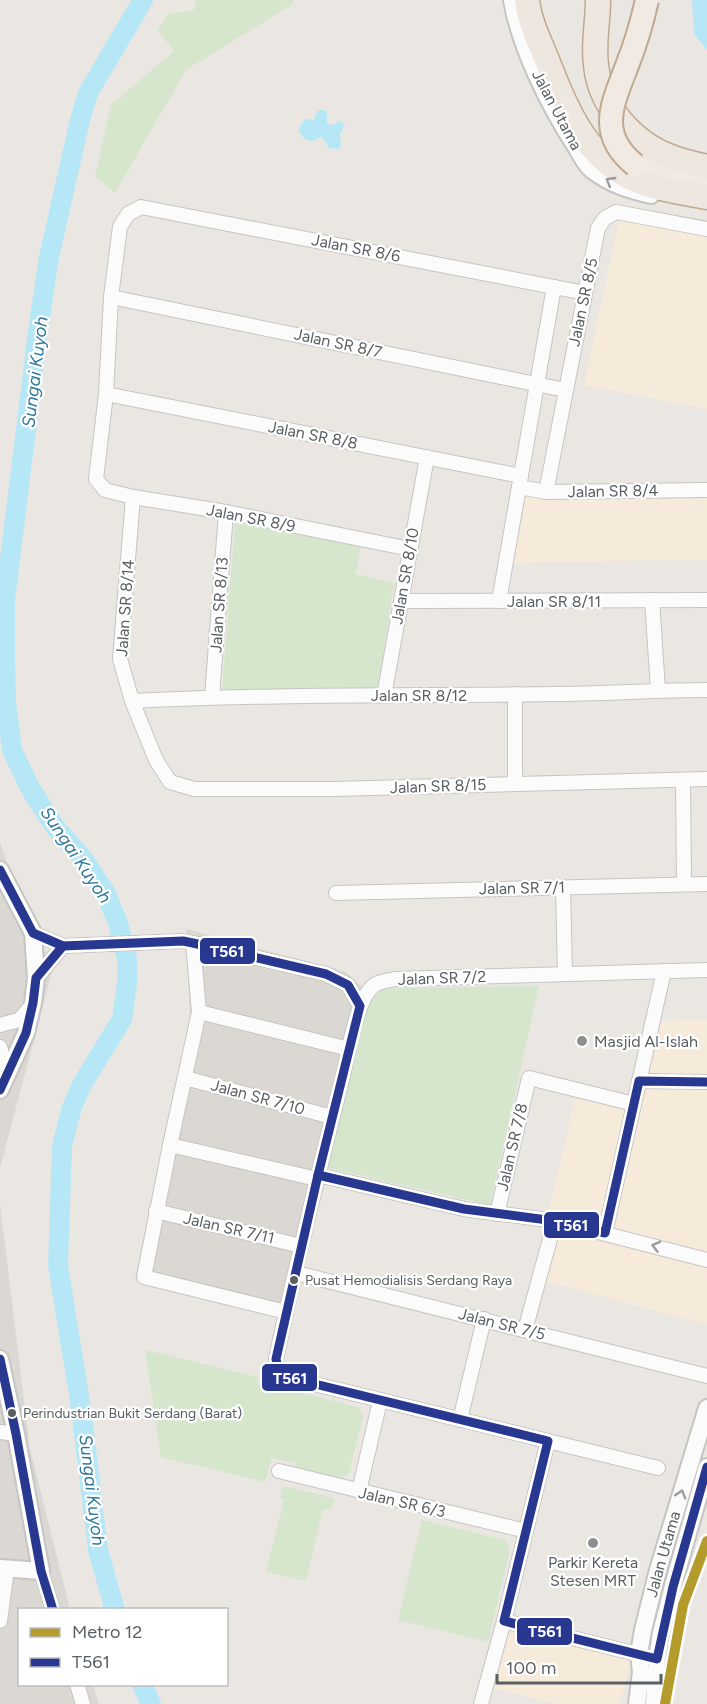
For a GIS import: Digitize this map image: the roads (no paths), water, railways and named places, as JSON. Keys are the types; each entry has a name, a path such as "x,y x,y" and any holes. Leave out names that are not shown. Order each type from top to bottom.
{"highway":[{"path":"527,0 531,18 563,101 592,147 620,171 633,178 655,186 707,198"},
{"path":"647,0 638,36 616,92 611,114 611,129 627,159 635,165 653,173 707,184"},
{"path":"608,4 615,81 621,95 641,120 663,136 707,152"},
{"path":"608,4 595,39 596,67 603,94 609,104 626,126 652,148 672,158 707,167"}],"street":[{"name":"Jalan Utama","path":"512,0 526,48 549,101 590,168 616,186 631,191 707,207"},
{"name":"Jalan SR 8/6","path":"111,297 120,227 128,214 141,207 585,293"},
{"name":"Jalan SR 8/5","path":"546,492 598,228 605,218 616,212 707,229"},
{"name":"Jalan SR 8/5","path":"499,601 554,287"},
{"name":"Jalan SR 8/7","path":"111,297 565,390"},
{"path":"106,394 111,297"},
{"name":"Jalan SR 8/8","path":"106,394 427,457 520,482"},
{"name":"Jalan SR 8/9","path":"106,394 96,479 105,490 410,549"},
{"name":"Jalan SR 8/10","path":"384,696 427,457"},
{"name":"Jalan SR 8/4","path":"520,482 546,492 707,490"},
{"name":"Jalan SR 8/14","path":"134,497 120,658 132,701 156,760 170,782"},
{"name":"Jalan SR 8/13","path":"212,697 226,512"},
{"path":"652,600 658,690"},
{"name":"Jalan SR 8/11","path":"401,601 707,600"},
{"name":"Jalan SR 8/12","path":"132,701 212,697 707,690"},
{"path":"515,694 515,784"},
{"name":"Jalan SR 8/15","path":"170,782 194,789 333,789 707,779"},
{"path":"683,780 684,884"},
{"path":"0,870 33,933 36,978 26,1033 1,1086"},
{"name":"Jalan SR 7/1","path":"336,893 707,884"},
{"path":"563,887 565,974"},
{"path":"33,933 69,945 188,942 326,974 348,985 360,1006"},
{"path":"188,942 199,1012 144,1277 286,1312"},
{"path":"36,978 69,945"},
{"name":"Jalan SR 7/2","path":"380,1401 286,1377 278,1369 276,1359 317,1177 349,1049 360,1006 370,989 377,983 395,979 707,970"},
{"path":"605,1233 664,971"},
{"path":"0,1025 19,1020 33,1004"},
{"path":"199,1012 349,1049"},
{"path":"0,1047 4,1062 1,1086"},
{"name":"Jalan SR 7/10","path":"185,1078 332,1117"},
{"name":"Jalan SR 7/8","path":"497,1214 527,1081 530,1078 634,1104"},
{"path":"639,1081 707,1082"},
{"path":"170,1144 464,1209 555,1221 707,1260"},
{"name":"Jalan SR 7/11","path":"156,1211 301,1246"},
{"path":"525,1330 555,1221"},
{"name":"Jalan SR 7/5","path":"296,1273 707,1376"},
{"path":"460,1420 484,1320"},
{"path":"0,1359 8,1433 41,1571 52,1608"},
{"path":"359,1491 380,1401 658,1468"},
{"name":"Jalan Utama","path":"637,1704 641,1672 639,1654 643,1630 658,1570 707,1407"},
{"path":"481,1704 504,1622 548,1442"},
{"name":"Jalan Utama","path":"654,1704 661,1633 707,1467"},
{"name":"Jalan SR 6/3","path":"279,1471 526,1531"},
{"path":"0,1621 3,1568 41,1571"},
{"path":"504,1622 657,1659"},
{"path":"626,1704 632,1672 639,1654"},
{"path":"78,1686 83,1704"}],"water":[{"path":"692,0 707,0 707,50 694,34"},
{"path":"319,110 325,110 327,113 327,124 333,125 339,121 345,124 340,134 341,147 338,149 329,148 320,137 313,141 306,140 299,132 305,119 314,120"}],"waterway":[{"name":"Sungai Kuyoh","path":"114,1608 98,1550 81,1408 58,1265 62,1146 71,1110 81,1086 122,1019 127,984 127,959 118,923 105,892 84,860 55,827 30,788 12,750 6,703 5,600 49,257 80,120 88,93 143,0"},
{"name":"Sungai Kuyoh","path":"143,1686 151,1704"}],"metro line":[{"name":"12","path":"665,1704 683,1605 707,1541"}],"place":[{"name":"Masjid Al-Islah","path":"582,1041"},
{"name":"Pusat Hemodialisis Serdang Raya","path":"294,1280"},
{"name":"Perindustrian Bukit Serdang (Barat)","path":"12,1413"},
{"name":"Parkir Kereta Stesen MRT","path":"593,1543"}]}
